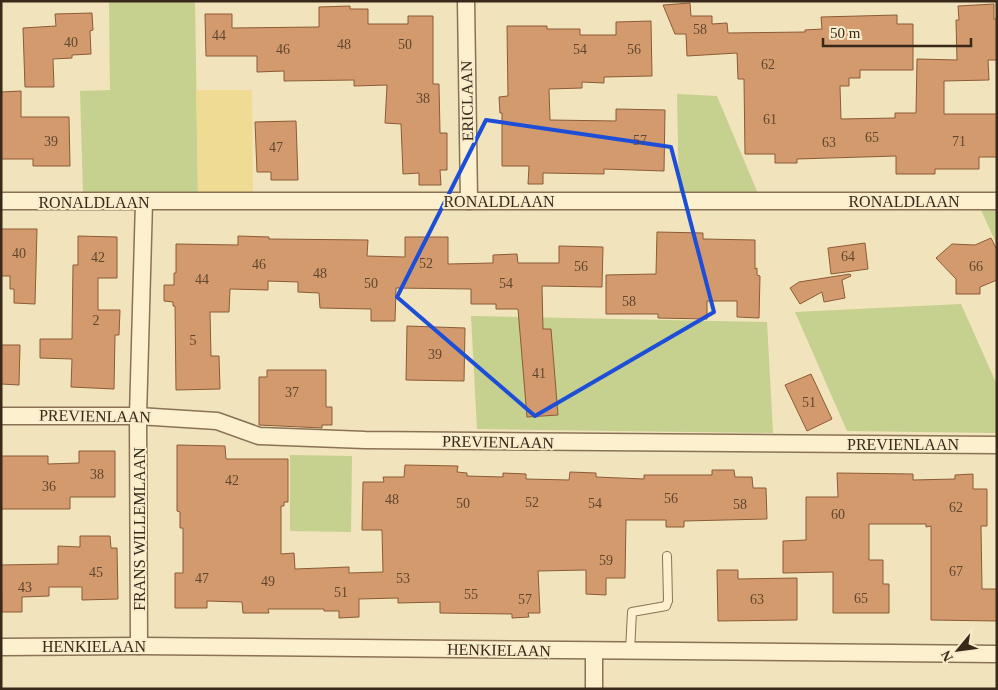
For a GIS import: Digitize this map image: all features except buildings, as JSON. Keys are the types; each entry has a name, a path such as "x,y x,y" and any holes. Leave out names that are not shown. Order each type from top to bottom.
{"street":[{"name":"ERICLAAN","path":"466,1 469,201"},
{"name":"RONALDLAAN","path":"1,201 997,201"},
{"name":"FRANS WILLEMLAAN","path":"139,646 138,416 144,202"},
{"name":"PREVIENLAAN","path":"1,416 138,416 217,421 259,436 365,440 997,445"},
{"name":"HENKIELAAN","path":"1,647 139,646 997,654"},
{"path":"594,651 594,689"}],"lane":[{"path":"630,651 632,612 660,608 666,606 668,601 667,556"}],"highlighted area":[{"path":"486,120 671,147 714,312 535,416 397,297"}],"green space":[{"path":"109,1 195,1 198,193 83,193 80,91 110,90"},
{"path":"677,94 717,96 759,196 679,195"},
{"path":"981,210 997,210 997,245"},
{"path":"961,304 997,385 997,433 847,431 795,312"},
{"path":"471,316 767,322 773,433 477,429"},
{"path":"290,455 352,456 351,532 290,531"}],"sand":[{"path":"196,90 252,90 253,193 198,193"}]}
